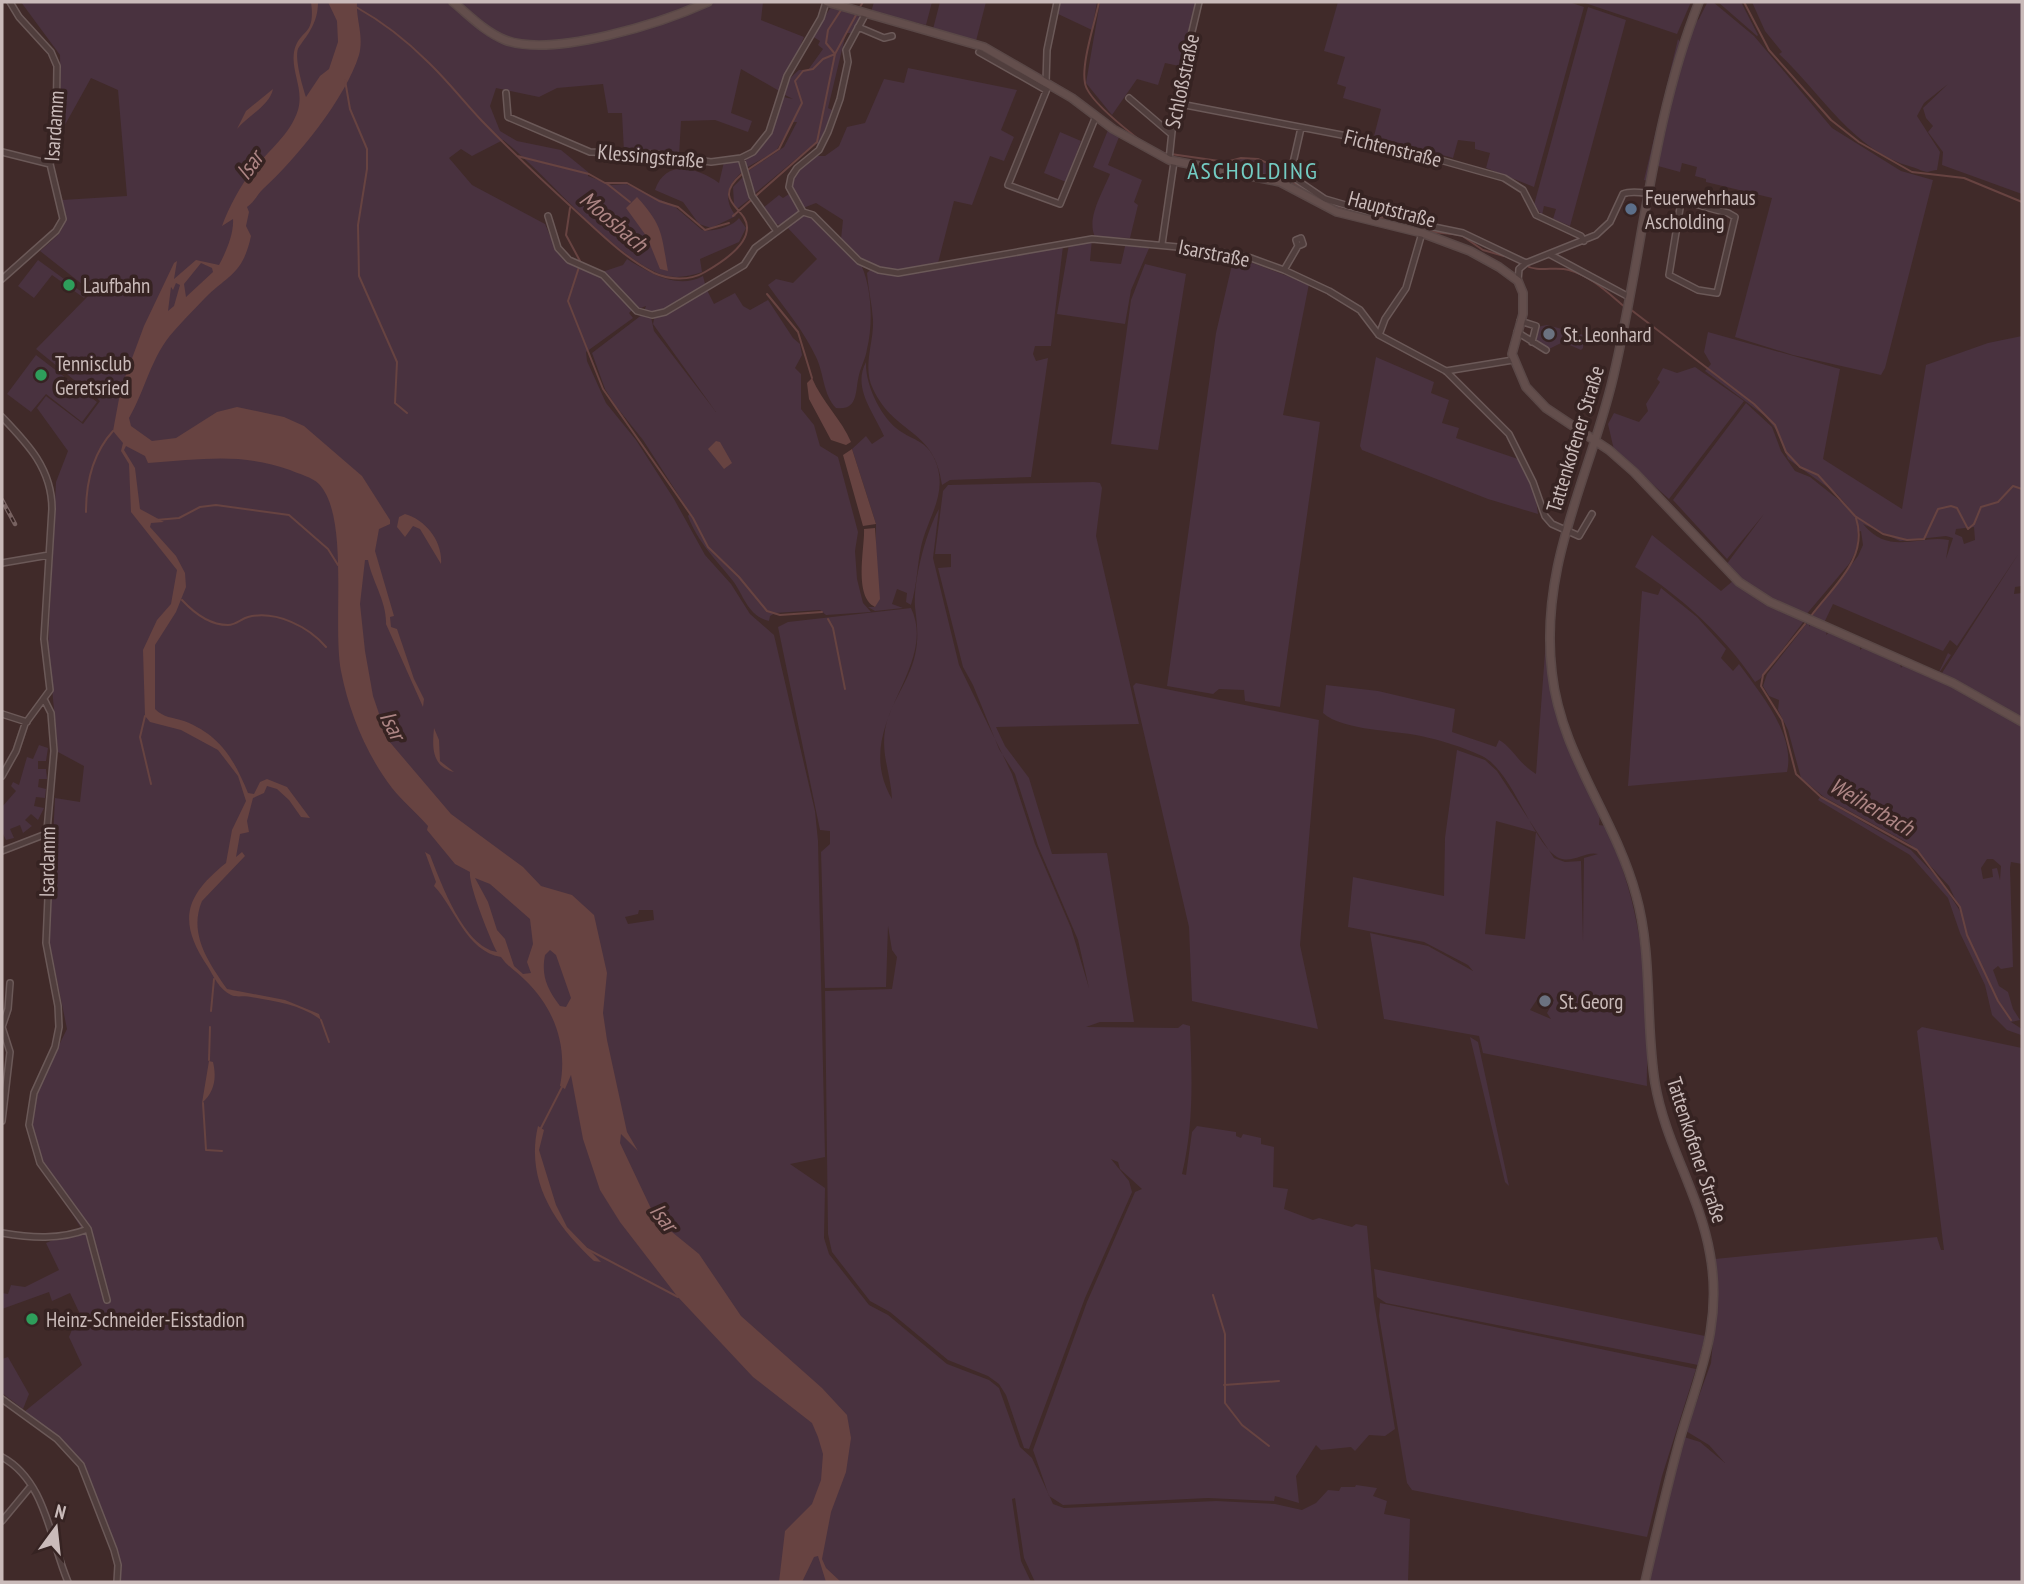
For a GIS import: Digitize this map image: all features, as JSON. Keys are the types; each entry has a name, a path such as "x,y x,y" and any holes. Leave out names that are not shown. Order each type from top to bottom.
{"main road":[{"path":"453,2 488,32 508,41 529,43 570,42 642,27 708,2"},
{"name":"Hauptstraße","path":"827,2 974,43 1171,157 1289,181 1337,212 1409,221 1422,233 1470,251 1518,281"},
{"name":"Tattenkofener Straße","path":"1645,1582 1663,1501 1710,1345 1714,1284 1705,1229 1673,1147 1655,1085 1643,925 1637,896 1618,844 1576,762 1557,704 1549,628 1554,571 1612,382 1670,89 1699,2"},
{"path":"1518,281 1524,299 1516,331 1513,360 1521,379 1539,402 1595,441 1640,478 1752,593 1871,650 1953,683 2022,722"}],"street":[{"name":"Isardamm","path":"2,279 61,226 63,219 50,164 56,137 57,66 51,52 19,18 10,2"},
{"path":"776,230 754,199 741,158 753,152 769,132 787,76 821,18 827,2"},
{"path":"1057,2 1047,50 1047,86 1008,185 1060,204 1096,116"},
{"name":"Schloßstraße","path":"1162,244 1171,157 1170,133 1199,2"},
{"path":"548,216 558,248 580,265 603,275 636,310 652,315 665,312 744,264 755,248 803,212 789,187 791,177 797,168 819,150 828,132 840,99 848,62 846,50 866,13"},
{"path":"859,27 884,38 892,36"},
{"path":"979,52 1047,86"},
{"name":"Klessingstraße","path":"506,93 508,117 590,152 655,154 711,162 741,158"},
{"path":"1129,98 1170,133"},
{"name":"Fichtenstraße","path":"1175,103 1373,141 1504,177 1523,190 1536,215 1581,236 1584,241"},
{"path":"1301,128 1289,181 1325,199 1373,213 1463,233 1523,266"},
{"path":"2,152 50,164"},
{"path":"1510,275 1523,266 1584,241 1610,222 1623,194 1628,191 1649,194 1681,202 1735,217 1717,293 1698,290 1669,275 1681,202"},
{"name":"Isarstraße","path":"803,212 813,215 867,266 898,273 1092,239 1232,253 1284,270 1335,295 1360,310 1371,321 1379,335"},
{"path":"1422,233 1406,288 1385,319 1379,335 1446,371 1509,434 1533,482 1545,516 1552,524 1566,529"},
{"path":"1284,270 1298,246"},
{"path":"1551,255 1629,300"},
{"path":"1518,281 1523,266"},
{"path":"1371,321 1385,319"},
{"path":"1520,321 1536,326 1532,342"},
{"path":"1516,331 1546,350"},
{"path":"1446,371 1513,360"},
{"name":"Isardamm","path":"2,417 37,456 52,490 44,639 50,690 45,701 51,713 54,751 46,834 49,875 46,943 59,1027 55,1047 34,1093 29,1125 40,1163 88,1229 107,1300"},
{"name":"Tattenkofener Straße","path":"1566,529 1579,536 1592,514"},
{"path":"2,563 49,555"},
{"path":"2,776 16,751 27,722 45,701"},
{"path":"2,714 27,722"},
{"path":"2,851 46,834"},
{"path":"2,1121 5,1071 10,1052 2,1027 8,1009 10,984"},
{"path":"2,1233 27,1237 72,1235 88,1229"},
{"path":"2,1399 57,1439 80,1465 114,1550 117,1582"},
{"path":"2,1457 17,1467 39,1499 68,1582"},
{"path":"2,1521 31,1486"}],"shaded area":[{"path":"21,2 763,2 761,20 804,37 781,92 741,69 731,113 752,121 748,132 715,120 681,121 679,156 624,152 622,113 608,113 603,84 557,88 539,97 496,88 490,106 500,131 517,141 561,150 588,172 588,176 612,185 626,184 674,206 702,230 722,228 739,218 746,228 739,242 700,259 702,272 697,274 670,276 641,264 600,232 503,140 472,156 461,149 449,158 472,185 545,224 556,249 574,265 601,276 633,309 629,313 633,318 586,352 587,361 606,403 636,440 674,499 705,555 731,584 750,614 774,635 815,811 818,841 825,1157 790,1164 825,1188 824,1238 829,1254 869,1305 888,1315 947,1364 989,1380 999,1388 1020,1447 1032,1458 1053,1504 1064,1508 1216,1501 1275,1504 1302,1510 1316,1503 1328,1490 1339,1491 1341,1487 1356,1485 1377,1488 1373,1496 1387,1501 1384,1514 1410,1519 1408,1582 1035,1582 1024,1558 1015,1498 1012,1499 1021,1561 1031,1582 119,1582 119,1565 82,1465 24,1412 82,1365 69,1337 79,1312 70,1293 52,1301 49,1292 2,1309 2,1293 8,1294 11,1285 25,1287 59,1270 46,1243 81,1228 41,1162 30,1125 35,1093 67,1029 48,936 55,798 80,802 84,766 58,752 48,646 56,482 68,451 37,408 46,396 83,424 100,401 36,349 92,292 40,251 62,230 62,200 127,196 118,90 91,78 61,132 60,55","holes":["639,910 653,910 654,920 628,924 625,917 638,914"]},
{"path":"311,2 318,2 315,21 297,51 306,97 320,76 329,69 338,42 337,21 328,2 357,3 360,48 352,72 318,127 247,207 249,212 246,226 251,236 240,265 166,341 129,418 131,426 152,441 176,438 217,412 237,407 284,417 304,426 362,476 390,520 390,524 379,529 375,551 394,616 390,617 391,627 397,629 414,679 424,699 423,707 386,624 382,600 368,560 365,560 360,604 365,651 373,696 388,740 451,814 523,867 541,886 572,895 594,915 607,973 603,1013 607,1040 627,1132 638,1151 621,1134 620,1143 656,1219 699,1254 741,1316 822,1388 847,1415 851,1438 846,1472 831,1512 822,1559 826,1568 841,1582 826,1582 818,1556 814,1557 802,1582 779,1582 785,1531 812,1504 821,1480 823,1454 812,1423 753,1377 677,1296 620,1222 600,1190 583,1139 571,1075 565,1089 560,1086 562,1056 551,1015 525,980 501,957 479,946 462,928 434,886 436,882 425,852 430,855 447,897 464,926 485,948 497,952 476,899 470,872 455,864 427,830 428,826 396,793 367,747 354,717 341,671 337,545 334,520 328,500 319,484 290,470 254,461 219,459 148,463 145,456 126,446 124,450 135,468 140,509 164,522 151,523 150,527 176,556 185,573 186,587 176,612 155,645 155,709 165,716 197,727 216,741 231,759 248,793 254,794 260,782 267,779 287,787 310,818 301,817 277,789 267,786 264,793 253,798 247,821 249,832 240,834 236,857 242,852 245,856 202,901 197,925 202,948 227,989 285,1000 319,1014 321,1020 288,1004 234,996 227,992 215,979 192,936 189,923 194,898 212,875 226,863 232,830 246,801 238,776 218,750 181,730 150,722 145,716 143,650 157,620 171,604 177,570 131,512 129,464 121,451 123,443 113,431 121,388 144,326 174,263 177,261 174,279 196,260 219,265 232,231 233,219 222,226 231,204 248,176 284,135 294,119 299,95 294,52 299,39 309,27","holes":["201,263 212,268 213,272 186,297 184,284","176,283 180,285 174,306 168,311 171,287 173,290","475,878 490,884 530,919 533,944 527,962 531,973 523,974 514,966 505,939 497,930 488,902","550,950 556,955 571,998 566,1007 560,1006 548,988 544,969 545,955"]},
{"path":"874,2 932,2 926,25 871,12"},
{"path":"940,2 986,2 976,41 933,29"},
{"path":"1059,2 1097,2 1092,30 1056,13"},
{"path":"1100,2 1198,2 1185,57 1182,56 1179,66 1165,63 1158,85 1137,79 1112,115 1086,83"},
{"path":"1338,2 1569,2 1584,7 1534,187 1486,168 1490,153 1475,149 1475,142 1458,140 1453,158 1374,136 1381,109 1343,98 1346,87 1337,84 1345,57 1324,51"},
{"path":"1582,2 1691,2 1677,34"},
{"path":"1713,2 1754,36 1832,128 1901,171 1933,180 1881,375 1793,355 1735,337 1772,198 1706,182 1706,179 1695,176 1697,167 1682,163 1680,172 1658,166 1669,105 1691,27 1699,19 1707,3"},
{"path":"1718,2 1741,2 1758,35 1757,36"},
{"path":"1752,2 2022,2 2022,194 1942,165 1943,152 1928,132 1933,126 1926,118 1923,108 1948,84 1924,103 1917,116 1940,152 1937,170 1922,171 1872,148 1840,120 1779,54 1782,52 1765,31"},
{"path":"831,7 861,17 851,33 846,33 828,108 832,110 819,146 815,143 753,195 748,171 784,147 797,122 793,122 776,151 746,168 745,161 764,144 772,131 783,97 793,99 785,95 789,79 799,70 808,70 823,49 818,45 820,41 812,36"},
{"path":"1588,7 1626,20 1570,226 1553,219 1556,209 1544,206 1542,215 1534,205"},
{"path":"1678,39 1680,42 1648,181 1644,180"},
{"path":"908,68 1017,90 1001,130 1014,137 1004,161 990,156 972,205 954,201 938,263 885,269 862,260 841,239 843,220 816,203 803,208 791,185 797,171 817,156 825,156 839,146 847,127 865,123 884,79 904,83"},
{"path":"273,89 263,105 237,129 246,111"},
{"path":"1108,130 1119,137 1108,165 1142,180 1134,202 1138,205 1130,238 1095,237 1093,230 1094,213 1110,174 1093,167"},
{"path":"1060,132 1081,141 1066,182 1044,173"},
{"path":"1242,159 1267,164 1285,180 1219,170 1219,165"},
{"path":"724,162 739,162 742,172 728,193 729,204 736,216 711,228 699,224 683,202 655,190 667,173 683,169 702,173 719,183"},
{"path":"745,175 751,198 737,209 734,205 733,187"},
{"path":"789,194 799,211 782,225 774,224 763,208 779,195 783,198"},
{"path":"637,197 660,231 668,271 660,269 647,237 626,208"},
{"path":"802,215 811,217 853,255 862,267 868,286 871,319 869,340 855,398 849,406 843,408 836,408 832,403 811,347 768,285 776,279 793,283 817,259 786,226"},
{"path":"1092,239 1090,261 1121,264 1126,242 1150,246 1131,290 1125,324 1057,314 1069,244"},
{"path":"1063,246 1051,346 1035,346 1033,354 1036,361 1048,358 1031,477 950,480 942,485 938,466 931,453 923,442 892,416 870,381 868,364 873,320 867,273 871,269 910,274"},
{"path":"1234,256 1309,284 1283,415 1320,422 1280,707 1245,701 1244,690 1219,689 1213,694 1167,686 1216,333"},
{"path":"627,259 664,278 683,281 703,276 705,284 665,311 644,311 646,306 638,309 602,272 623,265"},
{"path":"38,260 86,295 84,298 52,275 34,298 18,286"},
{"path":"1145,264 1186,274 1158,450 1111,444 1131,300"},
{"path":"705,286 714,304 735,293 743,306 750,310 768,300 793,338 800,344 802,355 795,368 801,374 801,409 814,425 820,446 838,457 858,532 855,551 857,579 863,603 871,612 826,615 820,610 775,613 770,616 769,621 756,615 702,542 692,526 688,516 690,513 643,440 605,389 592,353 643,314 651,317 654,331 716,412 653,324 655,315"},
{"path":"1547,325 1584,335 1583,348 1581,350 1563,342 1549,349 1534,342 1537,327"},
{"path":"1708,332 1840,369 1823,459 1902,509 1926,365 1988,343 2022,336 2022,586 2015,587 2014,594 2022,593 2022,719 1942,673 2019,553 1957,646 1950,640 1943,651 1833,604 1824,623 1939,672 1948,653 1951,655 1939,673 1814,620 1812,616 1858,556 1863,545 1861,531 1858,532 1857,549 1849,564 1805,616 1764,594 1726,565 1764,514 1727,559 1673,500 1746,403 1772,427 1781,451 1795,471 1810,477 1849,508 1837,494 1788,459 1777,431 1765,416 1705,371 1711,364 1704,352","holes":["1863,524 1900,541 1946,536 1953,538 1946,559 1949,540 1894,542 1873,534","1974,527 1975,540 1964,544 1962,537 1955,534 1956,529"]},
{"name":"Tennisclub Geretsried","path":"36,355 97,402 82,422 46,394 31,412 7,394"},
{"path":"1376,357 1434,382 1431,393 1449,400 1442,423 1459,428 1456,438 1521,460 1535,493 1538,514 1488,499 1362,450 1360,446"},
{"path":"866,362 868,381 881,410 893,426 928,449 935,460 940,483 939,494 921,547 911,605 906,602 907,593 897,589 892,604 903,608 875,611 868,607 875,607 876,524 852,449 866,436 872,444 884,436 863,391 861,381"},
{"path":"1695,367 1744,401 1669,499 1614,450 1608,424 1614,413 1639,422 1648,411 1646,404 1660,382 1657,379 1663,368 1677,373"},
{"path":"812,378 847,434 851,442 846,445 831,440 809,399 807,383"},
{"path":"716,441 720,442 732,463 724,469 708,449"},
{"path":"852,449 876,524 863,526 843,455"},
{"path":"1100,483 1102,488 1096,536 1139,724 996,727 1005,746 1029,778 1052,854 1107,853 1134,1022 1100,1022 1086,1027 1190,1026 1190,1119 1182,1174 1186,1175 1192,1132 1197,1126 1236,1132 1236,1136 1241,1138 1243,1134 1261,1138 1261,1144 1274,1147 1273,1187 1288,1189 1284,1209 1313,1220 1319,1218 1352,1227 1356,1224 1367,1226 1374,1302 1395,1429 1385,1436 1369,1435 1355,1451 1351,1447 1321,1450 1316,1445 1296,1476 1299,1503 1275,1496 1274,1501 1208,1498 1063,1505 1049,1496 1033,1450 1087,1302 1135,1192 1142,1189 1120,1169 1118,1162 1111,1159 1129,1181 1132,1192 1085,1298 1029,1449 1024,1448 1006,1395 999,1384 988,1376 948,1360 890,1312 870,1301 832,1252 828,1234 825,991 892,989 897,957 892,950 888,926 886,987 825,988 821,852 830,844 830,831 820,830 778,627 788,622 911,608 917,631 915,597 918,571 925,543 939,509 933,558 959,665 995,738 963,667 938,568 951,567 951,554 935,554 943,491 948,485","holes":["917,631 915,655 895,702 914,653","885,730 884,748 891,790 892,799 882,772 881,747","1003,754 1015,774 1038,846 1078,940 1089,988 1071,928 1035,844"]},
{"path":"405,514 420,521 432,533 439,548 441,564 420,529 413,526 405,537 397,527 399,517"},
{"path":"875,528 880,599 875,607 868,602 864,593 862,571 864,529"},
{"path":"1652,535 1721,591 1734,580 1804,621 1760,679 1755,682 1730,649 1701,618 1670,591 1635,567"},
{"path":"1661,588 1697,617 1726,649 1721,658 1733,671 1739,664 1765,700 1786,743 1787,772 1628,786 1642,591 1658,595"},
{"path":"1808,622 1810,627 1810,623 1827,631 1826,635 1829,632 1860,646 1860,650 1863,647 1900,664 1901,668 1903,665 1955,686 1954,689 1957,687 2022,725 2022,864 2011,862 2010,868 2013,967 2001,969 1998,966 1993,970 1999,986 2008,992 2013,1009 2020,1020 2011,1022 2022,1029 2021,1035 2007,1030 1992,1015 1985,985 1960,933 1948,898 1910,855 1818,800 1820,797 1911,850 1940,880 1962,914 1949,886 1911,845 1824,797 1801,778 1788,730 1778,710 1779,700 1769,696 1763,686 1767,674","holes":["1987,859 1993,859 2001,866 2000,880 1997,868 1992,869 1993,877 1983,879 1981,868"]},
{"path":"1546,639 1552,687 1562,730 1600,814 1599,825 1606,826 1617,853 1638,927 1648,1039 1647,1086 1483,1053 1479,1036 1384,1019 1370,933 1428,946 1473,971 1468,965 1424,942 1348,927 1353,877 1444,896 1445,838 1457,750 1485,760 1497,771 1530,821 1504,777 1494,764 1482,756 1428,738 1356,727 1332,719 1323,713 1326,685 1378,691 1455,709 1452,732 1496,747 1499,740 1536,774","holes":["1496,821 1536,832 1525,939 1485,934","1547,847 1552,853 1567,860 1598,854 1584,858 1583,941 1581,861 1565,862 1554,858","1542,992 1554,1000 1547,1013 1551,1019 1530,1010"]},
{"path":"1136,683 1319,720 1300,945 1318,1029 1192,1001 1189,927 1133,686"},
{"path":"434,728 439,740 440,761 454,772 437,761 433,743"},
{"path":"39,745 48,748 46,761 38,761 38,769 46,769 47,779 39,779 38,787 46,789 45,798 36,797 34,806 44,808 38,820 31,814 25,820 32,826 23,833 20,825 10,829 14,838 6,840 2,832 2,807 16,791 11,786 13,782 19,785 27,757 33,759"},
{"path":"1922,1027 2022,1048 2022,1582 1648,1582 1657,1535 1684,1437 1700,1442 1725,1463 1709,1445 1686,1431 1711,1363 1715,1319 1715,1259 1937,1237 1941,1250 1944,1250 1917,1031"},
{"path":"1470,1037 1478,1042 1509,1186 1505,1182"},
{"path":"209,1061 213,1062 214,1080 212,1090 202,1103"},
{"path":"538,1126 544,1130 539,1150 556,1205 567,1227 601,1262 594,1261 580,1247 547,1201 536,1165"},
{"path":"1374,1269 1705,1336 1698,1365 1386,1303 1377,1297"},
{"path":"1380,1303 1696,1369 1662,1476 1647,1537 1412,1490 1407,1483 1379,1316"},
{"path":"8,1357 29,1394 23,1409 2,1393 2,1359"}],"waterway":[{"name":"Moosbach","path":"860,7 863,2"},
{"path":"1099,2 1084,75 1087,90 1100,106 1141,141"},
{"path":"1744,2 1769,50 1831,120 1859,142 1912,172 1964,178 2022,202"},
{"name":"Moosbach","path":"356,7 411,46 541,179 614,246 654,273 673,278 693,277 732,254 743,241 747,227 742,215 732,204 729,191 742,174"},
{"path":"733,216 817,142 835,54 826,43 828,30 841,10"},
{"name":"Moosbach","path":"746,171 779,149 802,103 795,81 803,71 813,69 823,59 835,54 856,15"},
{"path":"345,80 350,109 367,149 367,169 358,225 359,276 397,362 395,403 407,413"},
{"path":"1164,153 1226,162 1241,158 1258,159 1272,165 1288,179"},
{"name":"Moosbach","path":"517,156 589,174 605,183 627,183 659,201 678,207 705,230 729,223"},
{"path":"1292,182 1308,193"},
{"path":"606,183 630,202"},
{"path":"1328,203 1345,211"},
{"path":"570,208 566,235 580,261"},
{"path":"1364,215 1413,221 1434,232 1461,235 1483,250 1504,256"},
{"path":"1525,265 1535,269 1564,269 1585,276 1625,307"},
{"path":"579,267 568,301 603,389 693,518 708,547 739,577 767,611 780,615 822,612"},
{"path":"767,294 798,332 812,378"},
{"path":"1630,309 1754,404 1775,425 1786,452 1800,467 1818,475 1855,516 1883,534 1907,540 1924,539 1938,509 1951,506 1957,508 1968,529 1974,524 1981,507 1998,502 2013,486 2022,489"},
{"path":"86,512 92,469 100,449 113,431"},
{"path":"156,520 179,518 200,507 216,505 289,515 328,549 338,565"},
{"name":"Weiherbach","path":"1811,616 1839,582 1854,558 1859,532 1856,518"},
{"path":"182,600 215,623 231,625 259,615 281,618 311,633 326,647"},
{"path":"828,619 833,628 845,689"},
{"name":"Weiherbach","path":"1805,624 1763,675 1761,686 1782,720 1796,774 1821,797 1917,850 1960,907 1967,935 1998,1001 2011,1020"},
{"path":"145,716 140,737 151,784"},
{"path":"211,1011 214,979"},
{"path":"321,1020 329,1042"},
{"path":"209,1060 210,1027"},
{"path":"540,1130 563,1085"},
{"path":"203,1103 206,1150 222,1151"},
{"path":"587,1249 678,1297"},
{"path":"1213,1295 1225,1334 1225,1403 1242,1425 1269,1446"},
{"path":"1224,1385 1279,1381"}],"railway":[{"path":"2,500 15,524"}],"place":[{"name":"Feuerwehrhaus Ascholding","path":"1631,209"},
{"name":"Laufbahn","path":"69,285"},
{"name":"St. Leonhard","path":"1549,334"},
{"name":"Tennisclub Geretsried","path":"41,375"},
{"name":"St. Georg","path":"1545,1001"},
{"name":"Heinz-Schneider-Eisstadion","path":"32,1319"}],"district":[{"name":"ASCHOLDING","path":"1253,170"}],"water label":[{"name":"Isar","path":"249,165"},
{"name":"Isar","path":"393,725"},
{"name":"Isar","path":"664,1217"}]}
